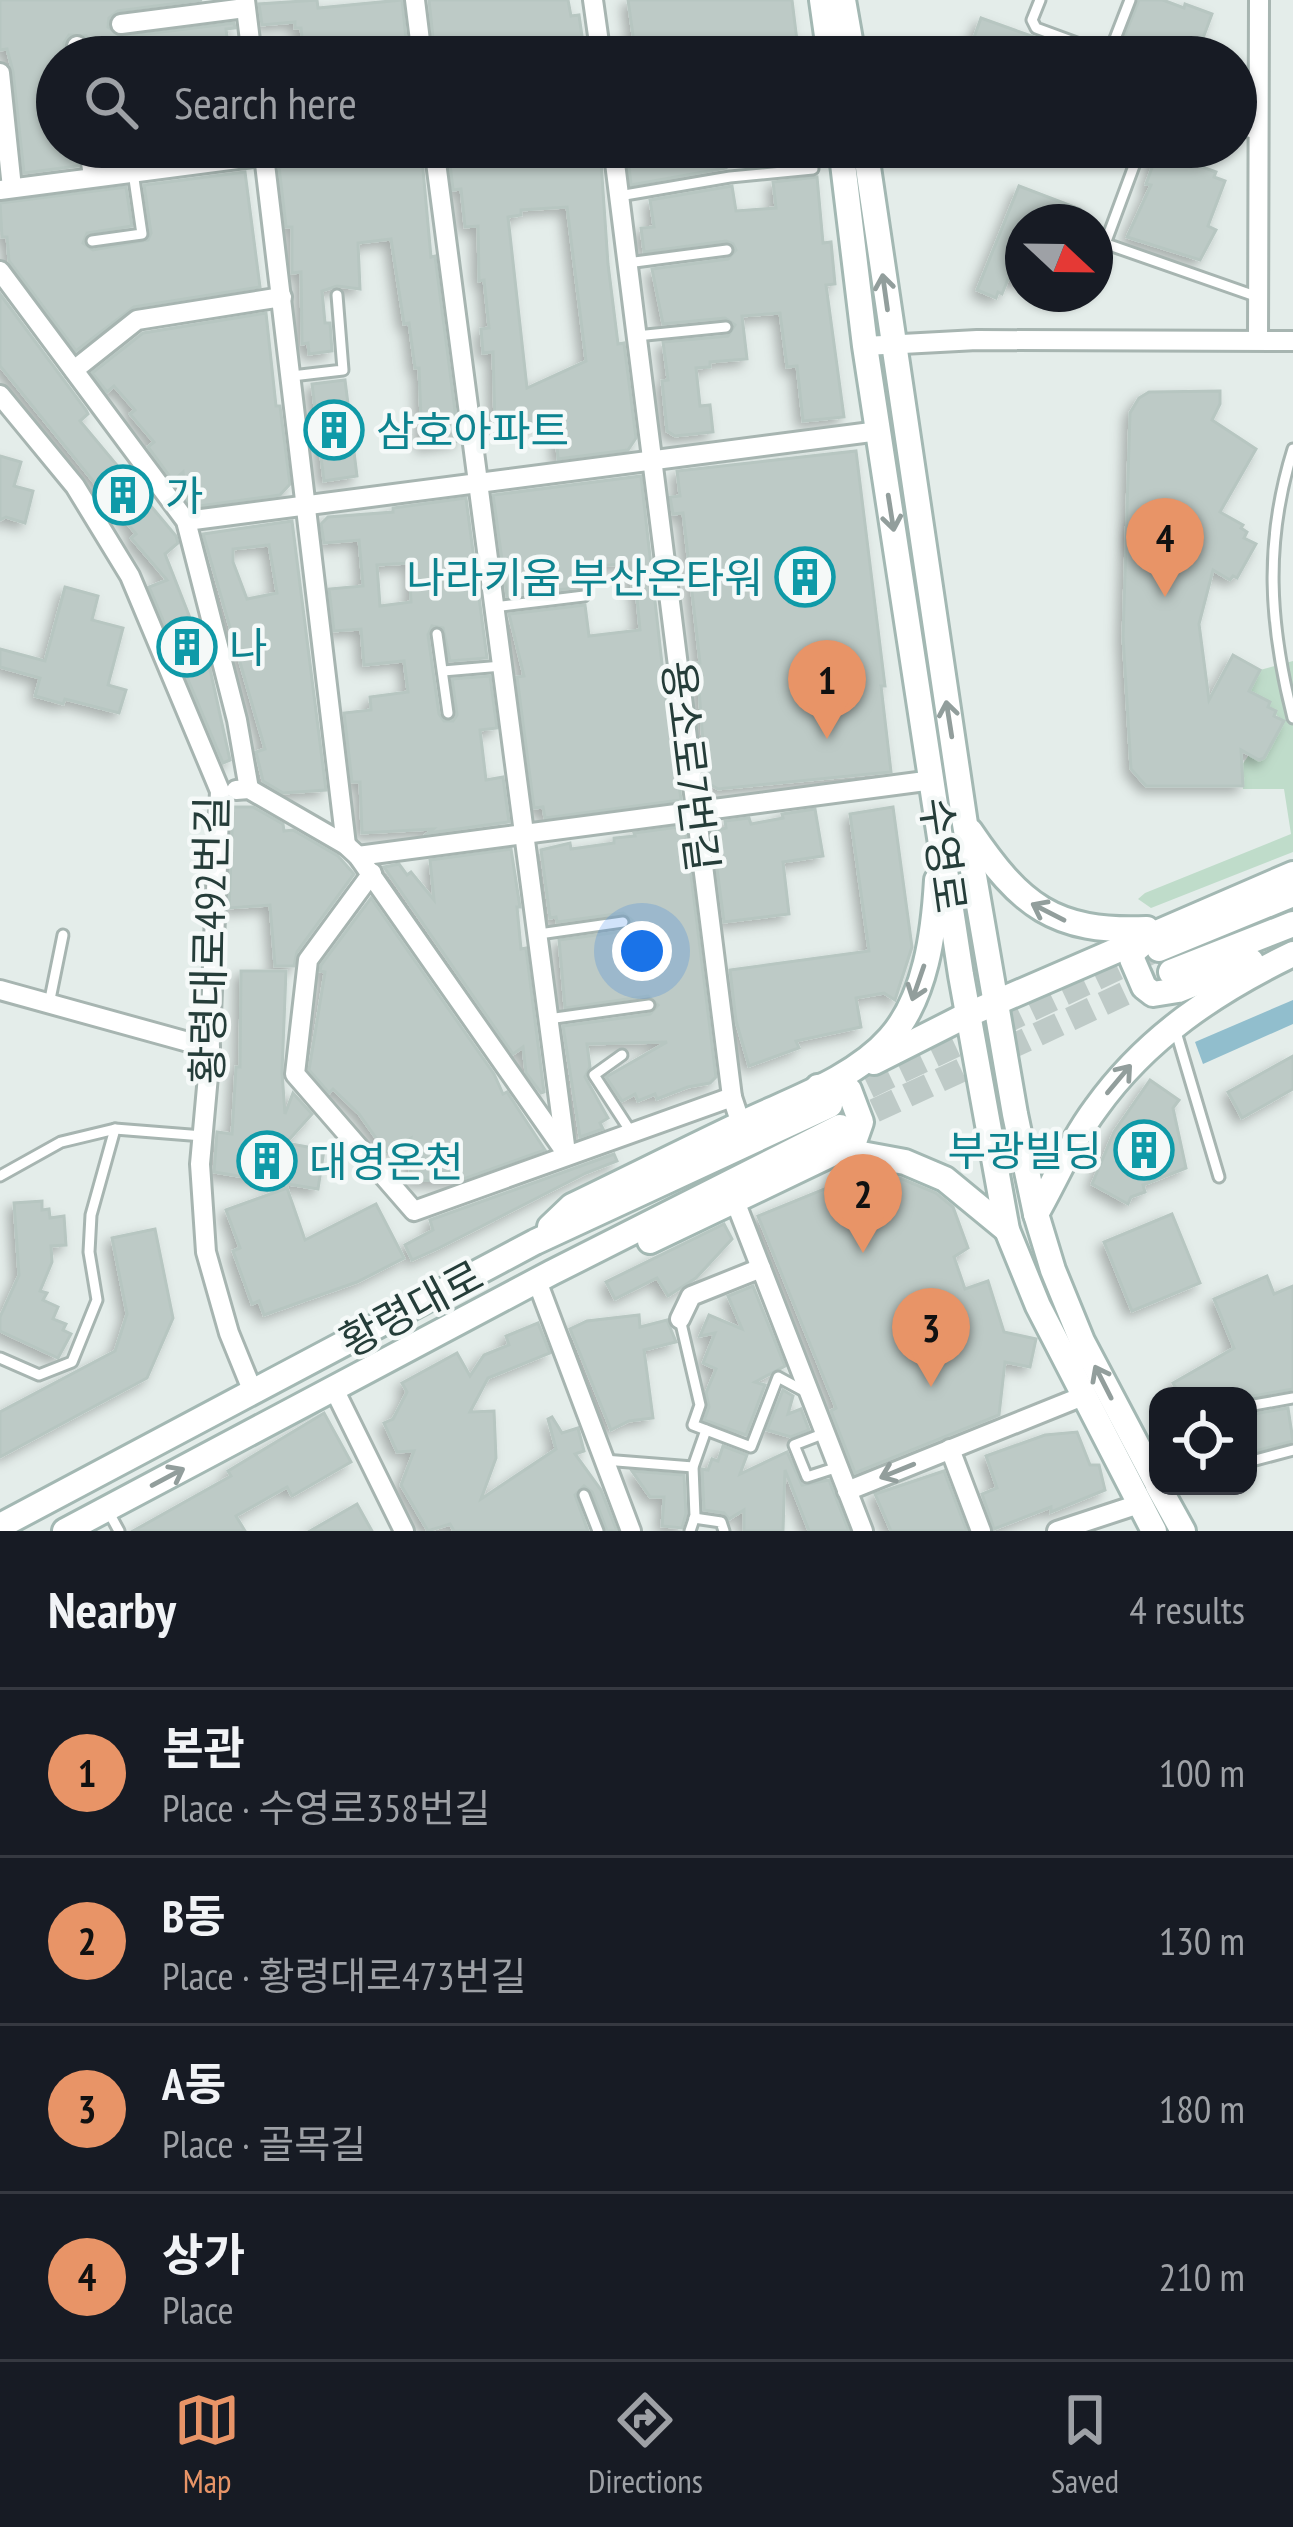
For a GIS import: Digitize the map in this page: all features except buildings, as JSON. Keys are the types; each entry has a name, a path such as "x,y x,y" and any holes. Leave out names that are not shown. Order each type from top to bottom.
{"main road":[{"path":"822,0 827,36"},
{"path":"844,0 850,36"},
{"name":"수영로","path":"844,168 865,346 933,780 953,825 995,1004 1036,1214 1066,1306 1148,1444"},
{"name":"수영로","path":"868,168 953,825 968,1015 1007,1230 1083,1396 1149,1478"},
{"path":"953,825 1019,896 1052,917 1086,928 1160,939"},
{"path":"832,1117 873,1053 903,1019 934,926 953,825"},
{"path":"544,1277 593,1268 735,1201 832,1117 968,1015 1160,939 1293,874"},
{"path":"1293,894 1140,945 1132,959 1144,987 1153,994 1178,990 1293,944"},
{"path":"1171,972 1293,924"},
{"path":"1036,1214 1095,1108 1142,1052 1226,990 1293,955"},
{"path":"535,1242 572,1206 741,1124 832,1117 905,1162 945,1179 1007,1230"},
{"name":"황령대로","path":"0,1526 535,1242 832,1117"},
{"name":"황령대로","path":"65,1531 113,1520 334,1390 832,1117"},
{"name":"수영로","path":"1154,1531 1158,1495"},
{"name":"수영로","path":"1162,1495 1183,1531"}],"street":[{"path":"415,0 419,36"},
{"path":"592,0 598,36"},
{"path":"1258,339 1259,0"},
{"path":"121,24 245,4 249,36"},
{"path":"0,73 6,189 158,168"},
{"path":"92,168 93,177"},
{"path":"266,168 352,851"},
{"path":"437,168 566,1154"},
{"name":"용소로7번길","path":"616,168 733,1097 741,1124"},
{"path":"0,271 186,521 237,721 249,788"},
{"path":"74,370 137,320 282,297"},
{"path":"865,346 1293,341"},
{"name":"황령대로492번길","path":"0,394 75,486 130,577 220,791 210,1048 200,1164 206,1252 253,1392"},
{"path":"186,521 879,431"},
{"path":"352,851 524,835 933,780"},
{"path":"220,791 249,788 352,851 372,873 566,1154"},
{"path":"372,873 308,960 295,1074 414,1210 733,1097"},
{"path":"0,990 210,1048"},
{"path":"735,1201 863,1531"},
{"path":"680,1319 691,1295 760,1268"},
{"path":"544,1277 631,1531"},
{"path":"334,1390 404,1531"},
{"path":"847,1491 1083,1396"},
{"path":"950,1449 981,1531"},
{"path":"1057,1531 1149,1494"}],"lane":[{"path":"1040,0 1032,20 1036,28 1058,36"},
{"path":"1116,36 1130,0"},
{"path":"1113,212 1132,168"},
{"path":"619,196 813,170"},
{"path":"92,241 142,234 133,172"},
{"path":"1113,247 1258,298"},
{"path":"627,263 727,250"},
{"path":"292,376 343,370 337,295"},
{"path":"636,336 726,328"},
{"path":"1293,448 1277,499 1270,575 1293,718"},
{"path":"494,607 584,596"},
{"path":"437,634 448,713"},
{"path":"443,671 502,666"},
{"path":"537,935 622,922"},
{"path":"49,1004 63,934"},
{"path":"548,1019 649,1005"},
{"path":"1174,1025 1219,1177"},
{"path":"622,1055 594,1075 631,1132"},
{"path":"0,1175 61,1142 115,1129 203,1136"},
{"path":"0,1358 40,1375 72,1362 97,1300 88,1252 91,1215 115,1129"},
{"path":"680,1319 700,1405 693,1426 751,1447 778,1377 810,1395"},
{"path":"1257,1404 1293,1398"},
{"path":"690,1531 693,1466 706,1430"},
{"path":"825,1433 794,1445 807,1477 838,1467"},
{"path":"1257,1460 1293,1450"},
{"path":"609,1460 693,1466"},
{"path":"584,1495 598,1531"},
{"path":"694,1518 721,1522 724,1531"}],"green space":[{"path":"1293,661 1293,852 1151,908 1138,899 1145,893 1291,834 1284,789 1243,789 1242,765 1249,755 1265,758 1284,722 1268,707 1270,702 1249,691 1260,670"}],"water":[{"path":"1293,1000 1293,1024 1203,1064 1195,1042"}],"tunnel":[{"path":"836,1102 1152,952"},
{"path":"842,1126 1171,972"}],"place":[{"name":"삼호아파트","path":"334,430"},
{"name":"가","path":"123,495"},
{"name":"나라키움 부산온타워","path":"805,577"},
{"name":"상가","path":"1165,597"},
{"name":"나","path":"187,647"},
{"name":"본관","path":"827,739"},
{"name":"부광빌딩","path":"1144,1150"},
{"name":"대영온천","path":"267,1161"},
{"name":"B동","path":"863,1253"},
{"name":"A동","path":"931,1387"}]}
